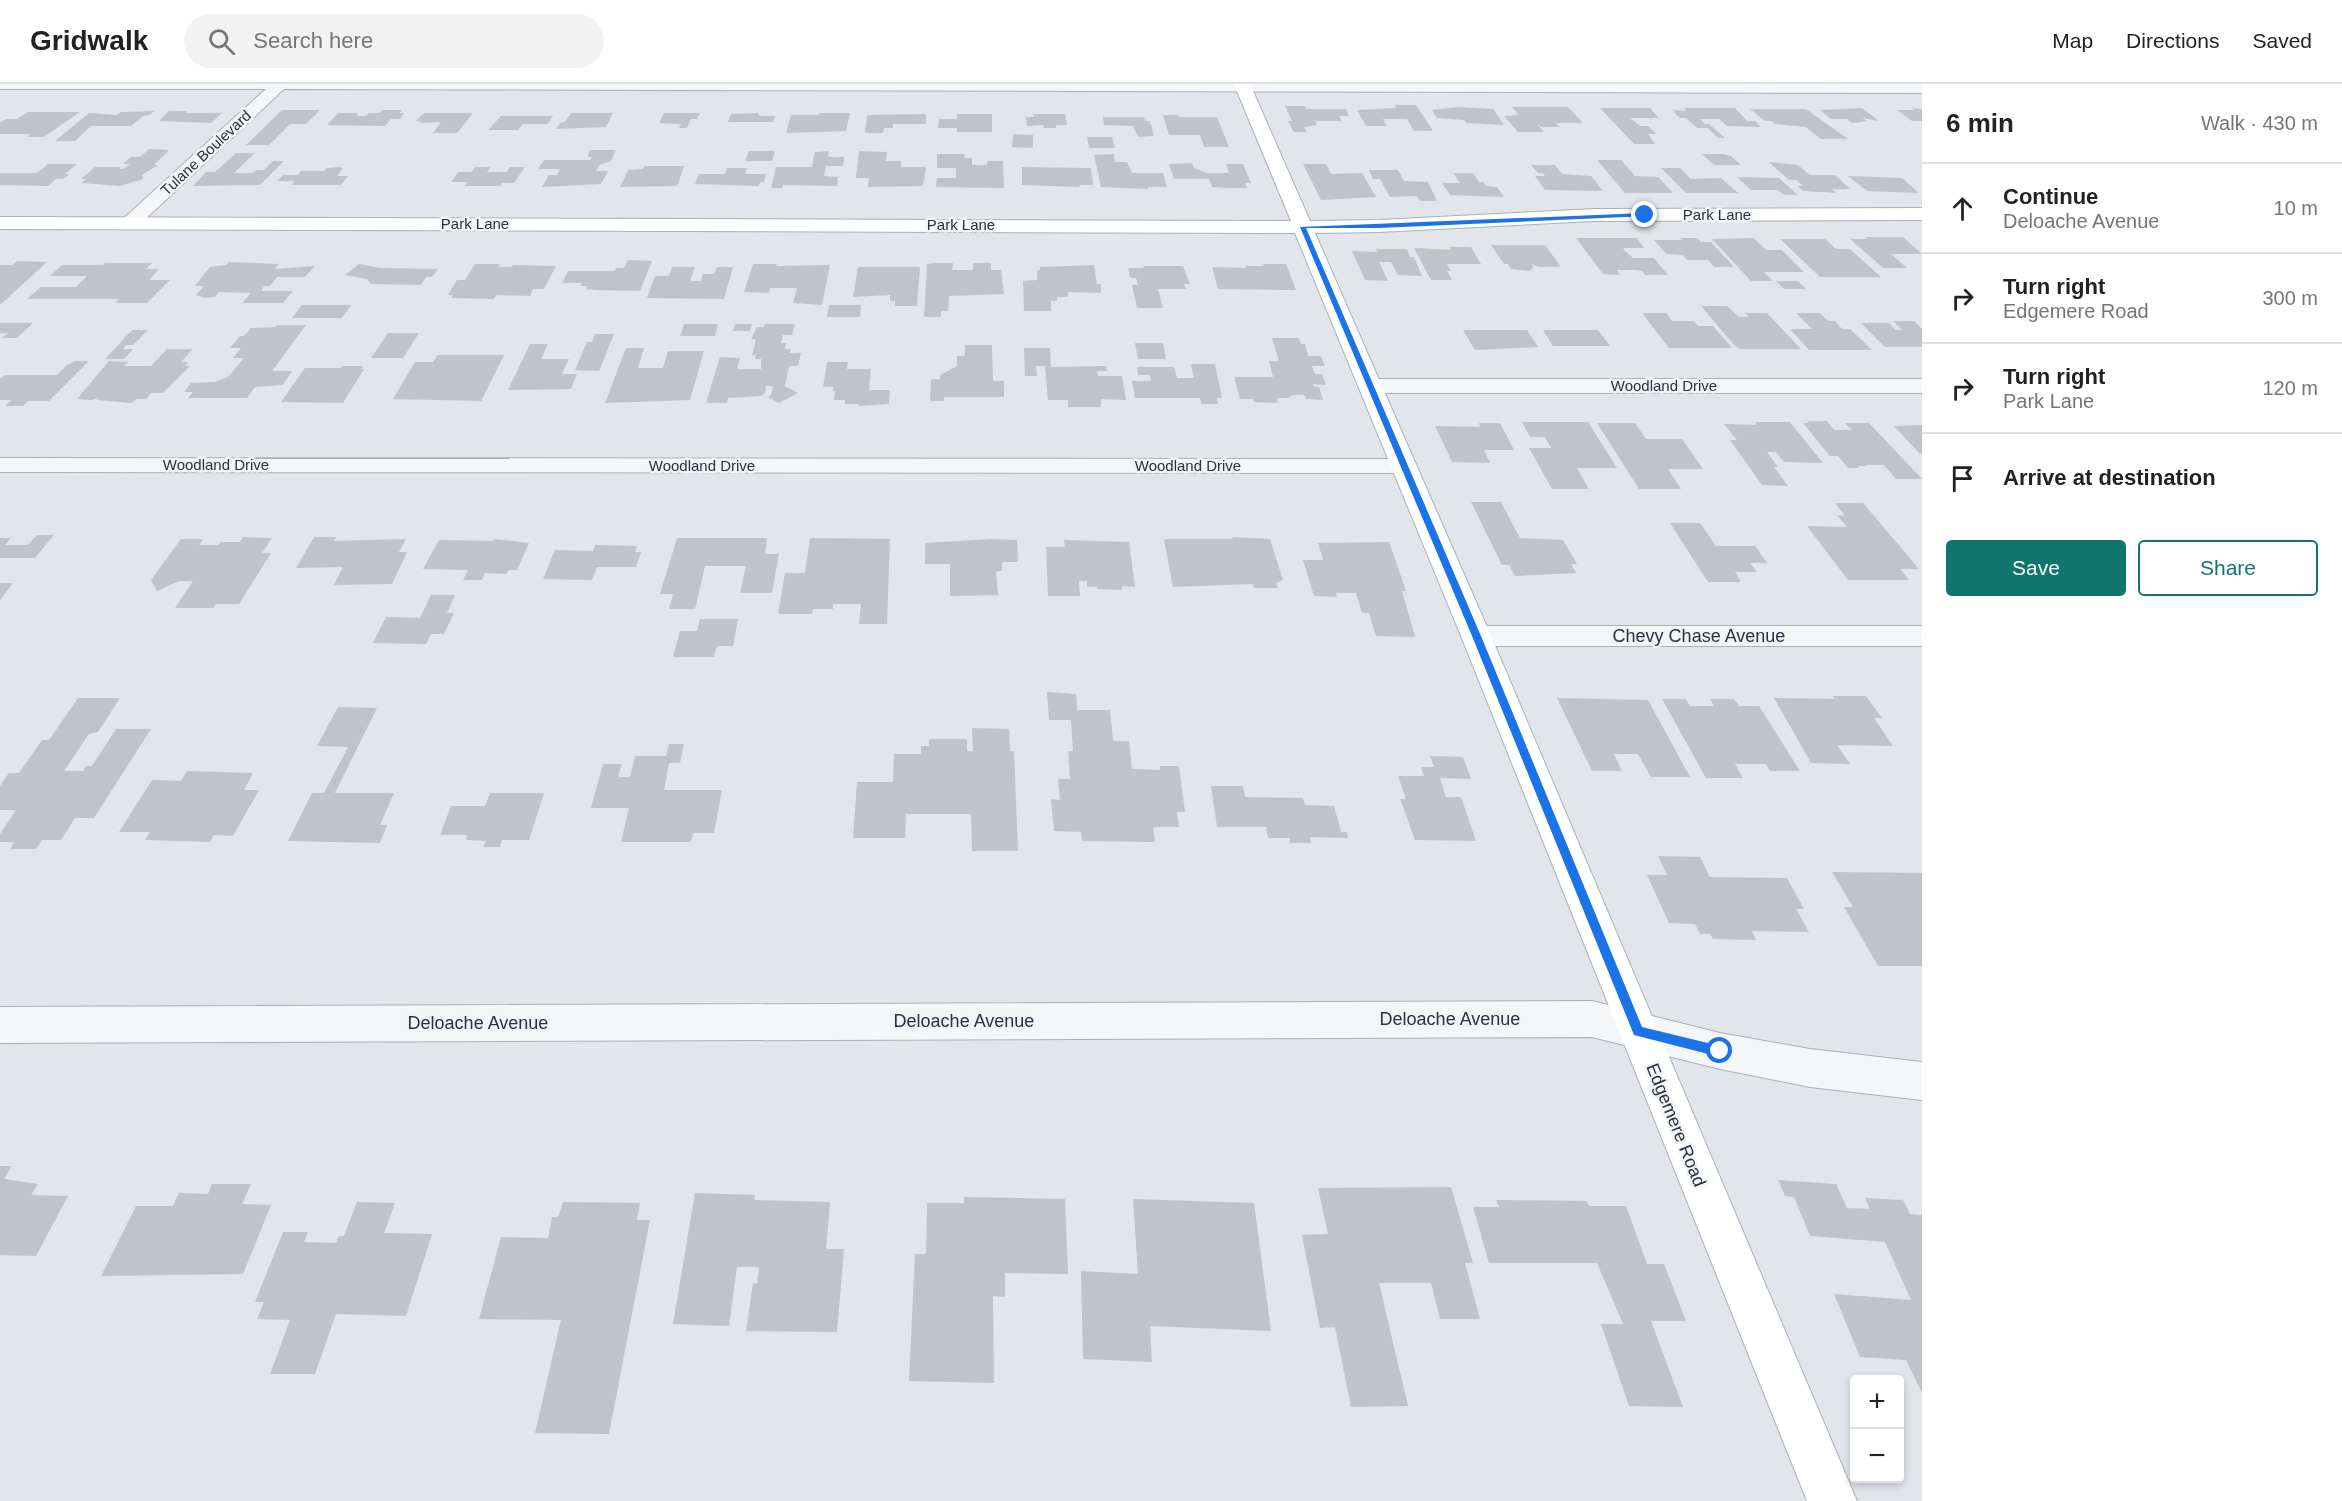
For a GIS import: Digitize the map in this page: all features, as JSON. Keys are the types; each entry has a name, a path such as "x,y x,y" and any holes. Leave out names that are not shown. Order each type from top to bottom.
{"street":[{"path":"0,84 1922,88"},
{"name":"Tulane Boulevard","path":"130,223 280,85"},
{"name":"Edgemere Road","path":"1243,85 1476,636 1832,1501"},
{"name":"Park Lane","path":"0,223 1303,227 1379,226 1595,215 1922,214"},
{"name":"Woodland Drive","path":"1370,386 1922,386"},
{"name":"Woodland Drive","path":"0,465 1404,466"},
{"name":"Chevy Chase Avenue","path":"1476,636 1922,636"},
{"name":"Deloache Avenue","path":"0,1025 1592,1019 1720,1051 1810,1068 1922,1081"}],"building":[{"path":"1395,105 1416,105 1433,131 1414,131 1407,119 1383,119 1387,126 1366,126 1357,110 1396,108"},
{"path":"1285,106 1305,106 1306,109 1346,109 1349,116 1339,116 1342,121 1315,121 1317,125 1304,127 1307,132 1294,132 1288,121 1292,121"},
{"path":"1458,107 1493,109 1504,125 1467,123 1464,120 1437,118 1432,110"},
{"path":"1512,107 1568,107 1583,123 1556,123 1560,127 1542,127 1537,124 1544,132 1518,132 1504,116 1519,115"},
{"path":"1600,108 1650,108 1659,118 1630,118 1640,126 1648,126 1656,134 1648,134 1655,144 1634,144"},
{"path":"1684,108 1735,108 1747,121 1755,121 1761,127 1727,126 1719,119 1700,119 1725,138 1718,138 1708,128 1697,128 1686,118 1680,118 1672,110 1686,111"},
{"path":"1862,108 1879,121 1862,118 1867,121 1852,123 1847,119 1831,119 1820,110"},
{"path":"1912,108 1922,109 1922,121 1912,121 1897,110 1914,110"},
{"path":"1750,109 1806,109 1848,139 1821,139 1806,127 1765,121"},
{"path":"282,110 320,110 306,124 290,124 269,145 246,145"},
{"path":"382,110 402,110 399,113 404,113 400,119 391,119 385,126 327,125 338,113 358,113 356,116 366,116 369,113 380,113"},
{"path":"154,111 143,116 131,126 91,126 75,141 55,141 89,113 117,115 121,112"},
{"path":"169,111 222,113 211,123 159,121"},
{"path":"28,112 80,112 44,137 27,137 30,134 0,134 0,123 6,119 17,119"},
{"path":"424,113 473,113 457,133 433,133 441,122 419,123 421,121 416,121"},
{"path":"571,113 613,113 606,127 556,129"},
{"path":"664,113 700,113 697,119 691,119 687,128 679,128 681,124 659,123"},
{"path":"758,113 760,116 775,116 773,122 728,122 731,114"},
{"path":"819,113 850,113 846,131 786,133 791,115 819,115"},
{"path":"926,114 926,124 893,124 893,128 884,128 883,133 865,133 867,115"},
{"path":"957,114 992,114 992,132 957,132 957,128 938,128 939,119 957,119"},
{"path":"1033,114 1065,114 1067,125 1056,125 1056,128 1044,128 1043,125 1027,126 1026,117 1034,117"},
{"path":"1163,115 1217,117 1229,147 1204,147 1200,135 1169,135"},
{"path":"501,116 553,116 548,124 523,124 518,130 488,130"},
{"path":"1103,117 1144,117 1145,121 1150,121 1154,136 1138,137 1133,126 1104,125"},
{"path":"1013,134 1033,135 1033,148 1012,147"},
{"path":"1087,137 1112,137 1115,148 1089,148"},
{"path":"149,149 169,150 154,165 158,165 142,175 143,179 120,186 81,183 86,179 81,179 95,167 124,169 130,164 123,164 131,157 140,157"},
{"path":"590,150 616,150 611,161 599,165 596,171 608,171 601,184 542,187 549,175 557,175 560,169 538,169 544,160 590,160 592,157 587,157"},
{"path":"749,151 775,151 772,161 745,161"},
{"path":"829,151 828,157 844,157 843,166 826,166 824,176 838,177 837,186 783,185 783,188 771,188 776,167 812,167 815,152"},
{"path":"859,151 887,152 886,161 901,161 901,167 926,167 923,186 868,187 869,178 856,178"},
{"path":"236,153 255,153 234,173 253,173 257,170 264,170 273,161 284,161 260,185 193,186 206,172 215,172"},
{"path":"937,154 965,154 964,158 972,158 972,165 987,165 987,161 1003,161 1004,188 936,187 937,178 956,178 956,168 937,168"},
{"path":"1114,154 1115,162 1127,162 1132,173 1163,173 1167,187 1148,187 1148,189 1101,187 1094,155"},
{"path":"1702,154 1724,154 1731,156 1741,165 1714,165"},
{"path":"1597,160 1621,160 1635,176 1658,177 1673,193 1625,193"},
{"path":"1769,162 1798,165 1810,175 1835,175 1850,189 1832,189 1836,193 1803,191 1797,186 1803,186 1796,180 1789,180"},
{"path":"1192,163 1194,168 1207,173 1229,173 1226,164 1243,164 1251,183 1245,183 1247,188 1229,188 1212,187 1209,179 1174,179 1169,164"},
{"path":"48,164 77,164 65,174 70,174 63,179 56,179 48,186 0,185 0,173 37,173"},
{"path":"1303,164 1326,164 1331,174 1362,173 1376,197 1321,200"},
{"path":"1531,165 1555,165 1562,174 1591,176 1603,191 1545,190 1535,176 1545,176 1543,173 1538,173"},
{"path":"644,166 684,166 678,184 675,186 620,187 628,170 643,169"},
{"path":"475,167 490,167 487,172 507,172 510,167 525,167 514,183 502,183 500,186 464,186 468,182 451,182 458,172 472,172"},
{"path":"1022,167 1091,168 1093,185 1079,185 1080,187 1022,185"},
{"path":"326,168 343,168 337,176 348,176 341,185 291,185 295,181 277,181 283,175 298,175 301,171 324,171"},
{"path":"727,168 747,168 745,174 766,174 764,182 760,182 759,186 695,184 699,174 725,174"},
{"path":"1661,168 1680,168 1691,179 1721,178 1738,193 1686,193"},
{"path":"1369,170 1398,170 1404,181 1428,182 1437,201 1420,201 1417,196 1390,197 1380,179 1373,179"},
{"path":"1453,173 1473,173 1479,182 1483,182 1486,186 1497,187 1504,197 1450,195 1442,183 1460,183"},
{"path":"1848,176 1902,178 1919,193 1867,191"},
{"path":"1737,177 1779,178 1798,195 1784,195 1778,190 1751,190"},
{"path":"1866,237 1903,237 1922,254 1891,254 1907,268 1883,268 1850,239 1868,239"},
{"path":"1576,238 1637,238 1644,248 1623,248 1625,251 1633,258 1654,258 1668,275 1645,275 1642,271 1636,270 1617,270 1620,275 1603,274"},
{"path":"1679,238 1697,238 1701,242 1711,242 1734,267 1714,267 1708,260 1687,260 1683,255 1666,254 1654,240 1682,240"},
{"path":"1754,238 1766,250 1782,250 1804,272 1764,272 1773,281 1751,281 1712,239"},
{"path":"1780,239 1825,239 1836,249 1850,249 1881,277 1820,277"},
{"path":"1491,245 1545,245 1561,267 1538,267 1532,264 1533,268 1530,271 1511,269 1508,264 1504,264"},
{"path":"1449,247 1471,247 1481,264 1447,264 1451,271 1447,271 1452,280 1431,280 1414,248 1451,250"},
{"path":"1376,249 1407,249 1410,257 1414,257 1422,276 1398,275 1391,262 1379,262 1388,281 1365,280 1352,251 1377,252"},
{"path":"628,260 652,261 640,291 586,289 588,286 580,286 582,283 562,283 568,271 615,271 616,268 624,268"},
{"path":"17,261 47,262 0,305 0,265 13,265"},
{"path":"229,262 279,264 275,269 315,266 305,277 277,277 270,286 264,286 261,291 293,291 283,303 242,303 251,293 219,292 215,297 204,298 196,295 204,286 195,286 210,267 226,265"},
{"path":"105,263 152,263 146,269 159,269 149,280 170,280 147,303 115,303 119,299 27,299 41,287 76,287 87,276 50,276 62,265 103,265"},
{"path":"953,263 952,270 973,270 973,263 991,263 991,270 1001,270 1004,294 949,296 948,311 941,311 941,317 924,317 927,264"},
{"path":"359,264 380,268 438,269 432,277 426,277 421,285 371,284 367,279 345,275"},
{"path":"475,264 500,264 498,267 556,266 544,289 533,289 530,296 496,295 494,299 451,298 453,295 448,295 457,280 465,280"},
{"path":"753,264 830,265 822,305 793,303 797,288 770,288 769,293 744,292"},
{"path":"1263,264 1286,264 1296,290 1218,289 1212,267 1246,268 1245,266 1264,266"},
{"path":"1094,265 1097,284 1101,284 1101,293 1068,292 1068,297 1057,297 1057,301 1051,301 1051,311 1024,311 1023,281 1037,280 1037,270 1040,270 1040,267"},
{"path":"1143,266 1183,266 1190,284 1184,284 1186,289 1158,289 1163,308 1137,308 1132,285 1138,285 1136,278 1130,278 1128,268 1144,268"},
{"path":"672,267 695,267 690,281 701,281 703,274 714,274 717,267 733,267 724,299 647,298 655,276 669,276"},
{"path":"858,267 920,267 917,306 895,306 895,301 890,301 890,295 853,297"},
{"path":"1776,281 1798,281 1806,289 1784,289"},
{"path":"302,305 351,305 342,318 292,318"},
{"path":"829,305 861,305 860,317 827,317"},
{"path":"1701,306 1727,306 1739,317 1749,317 1745,313 1767,313 1801,349 1740,349"},
{"path":"1642,313 1666,313 1672,321 1694,321 1698,326 1713,326 1732,348 1669,348"},
{"path":"1796,313 1820,313 1828,321 1835,321 1842,329 1850,329 1872,350 1809,350 1790,329 1812,329"},
{"path":"1893,321 1914,321 1922,329 1922,347 1885,347 1861,323 1889,323 1896,330 1902,330"},
{"path":"0,323 33,323 17,338 2,338 8,333 0,333"},
{"path":"684,324 718,324 715,336 680,336"},
{"path":"735,324 752,324 750,331 733,331"},
{"path":"765,324 795,324 792,335 783,335 781,343 786,343 785,349 791,349 790,353 801,353 798,366 789,366 785,386 798,393 779,403 768,397 771,395 773,386 766,386 765,393 761,396 728,398 727,403 706,403 720,357 740,358 737,369 761,369 761,359 755,359 756,355 752,355 756,339 751,339 757,327 764,327"},
{"path":"306,325 272,371 292,371 283,385 255,387 247,398 188,398 193,392 184,392 191,383 215,382 228,377 244,358 233,358 241,348 230,348 240,336 244,336 251,328"},
{"path":"132,330 148,330 133,345 126,345 123,349 133,349 124,359 105,359"},
{"path":"1463,330 1527,330 1538,347 1475,350"},
{"path":"1543,330 1598,330 1610,346 1553,346"},
{"path":"388,333 419,333 403,358 371,358"},
{"path":"595,334 614,334 599,371 575,370 587,342 592,342"},
{"path":"1272,338 1299,338 1301,344 1305,344 1308,356 1321,356 1325,366 1312,366 1315,374 1322,374 1326,385 1313,384 1314,387 1319,387 1323,400 1306,399 1304,395 1277,398 1278,403 1240,399 1234,377 1273,377 1269,361 1279,361"},
{"path":"1135,343 1163,343 1166,359 1138,359"},
{"path":"530,344 548,344 541,359 569,359 562,374 577,374 571,389 508,390"},
{"path":"965,345 992,345 993,381 1004,381 1004,397 944,397 944,401 930,401 931,379 940,379 940,375 957,366 957,356 965,356"},
{"path":"626,348 644,348 638,368 663,368 668,351 704,351 690,400 605,403"},
{"path":"1024,348 1050,348 1051,367 1106,366 1107,371 1097,371 1098,376 1122,376 1126,400 1101,399 1101,407 1068,407 1068,400 1048,400 1045,366 1036,366 1037,376 1025,376"},
{"path":"167,349 193,349 181,362 188,362 185,366 190,366 163,393 151,393 146,399 136,399 132,403 96,400 99,398 77,399 109,361 128,362 124,366 151,366"},
{"path":"438,355 504,355 481,401 393,399 415,362 433,362"},
{"path":"75,361 89,361 49,401 28,401 23,406 5,406 12,400 0,400 0,379 5,375 57,375"},
{"path":"827,362 848,362 847,369 871,369 869,390 890,390 889,404 859,406 859,404 845,404 845,400 834,400 833,387 823,387"},
{"path":"1191,364 1215,364 1222,398 1217,398 1218,404 1201,404 1200,398 1135,398 1132,381 1151,381 1150,375 1138,375 1137,367 1174,367 1177,378 1194,378"},
{"path":"342,366 363,366 361,369 364,369 343,403 281,402 305,368 340,368"},
{"path":"1807,421 1827,421 1834,430 1852,430 1845,423 1869,423 1922,479 1896,479 1884,465 1848,468 1838,456 1830,456 1803,423 1809,423"},
{"path":"1522,422 1588,422 1617,468 1577,468 1589,489 1552,489 1529,448 1551,448 1545,437 1530,437"},
{"path":"1755,422 1790,422 1823,463 1784,462 1776,452 1767,452 1778,467 1774,467 1788,486 1762,485 1730,440 1737,440 1724,424 1757,425"},
{"path":"1479,423 1500,423 1514,450 1484,450 1490,463 1452,462 1435,426 1480,427"},
{"path":"1597,423 1635,423 1646,439 1682,439 1703,469 1668,469 1681,489 1639,489"},
{"path":"1922,425 1922,453 1920,454 1894,426"},
{"path":"1471,502 1501,502 1520,538 1563,540 1577,564 1571,564 1576,573 1515,576 1509,565 1502,565"},
{"path":"1835,503 1863,503 1919,569 1900,569 1909,580 1848,580 1807,526 1847,527 1837,515 1845,516"},
{"path":"1670,523 1700,523 1716,546 1755,546 1767,563 1750,563 1757,572 1735,572 1741,582 1708,582"},
{"path":"37,535 54,535 35,558 0,558 0,538 11,538 5,545 28,545"},
{"path":"243,537 272,538 262,553 271,553 239,604 216,604 213,608 175,608 193,581 179,581 157,591 151,580 181,539 203,539 199,545 218,545 221,542 240,542"},
{"path":"314,537 336,537 334,541 406,539 399,552 407,552 392,584 334,585 343,567 296,568"},
{"path":"1232,537 1270,539 1283,580 1276,583 1278,588 1254,588 1253,584 1173,587 1164,539 1233,539"},
{"path":"677,538 767,538 765,554 779,554 772,593 740,593 746,566 705,566 695,609 669,609 673,594 660,594"},
{"path":"810,538 890,539 887,624 859,624 861,604 833,604 833,609 813,609 812,614 778,614 785,573 805,573"},
{"path":"494,539 529,543 517,570 509,570 506,574 485,573 482,580 463,580 468,570 423,569 439,540 493,541"},
{"path":"991,539 1017,540 1018,562 1002,562 1002,571 996,571 998,595 950,596 950,564 925,564 925,543"},
{"path":"1064,540 1129,542 1135,587 1122,586 1122,590 1097,589 1097,587 1087,587 1087,581 1079,581 1080,596 1048,596 1046,547 1065,547"},
{"path":"1389,542 1406,591 1402,591 1415,637 1376,636 1369,613 1362,613 1356,593 1336,593 1337,597 1314,596 1303,560 1323,560 1318,543"},
{"path":"595,545 637,546 635,552 641,552 636,567 597,567 592,580 543,579 555,550 593,551"},
{"path":"0,583 13,583 0,600"},
{"path":"431,595 455,595 447,613 454,613 444,634 431,634 426,644 373,643 386,617 420,618"},
{"path":"700,619 738,619 733,646 717,646 714,657 673,657 680,631 697,631"},
{"path":"1047,692 1076,694 1077,710 1110,710 1113,741 1129,741 1132,769 1160,770 1160,766 1179,766 1185,812 1177,812 1179,827 1153,827 1155,842 1082,841 1081,832 1054,831 1051,799 1060,800 1058,779 1070,779 1068,751 1073,751 1071,720 1049,720"},
{"path":"1833,696 1866,696 1882,718 1874,718 1893,746 1837,745 1850,764 1811,763 1774,698 1835,699"},
{"path":"78,698 120,698 98,732 89,734 64,771 83,771 86,766 92,766 116,729 151,729 94,818 75,818 61,840 42,840 36,849 10,849 14,842 0,842 0,834 16,810 0,810 0,786 9,773 19,773 42,740 49,740"},
{"path":"1557,698 1648,700 1690,777 1651,777 1638,754 1614,754 1622,771 1592,771"},
{"path":"1662,699 1686,699 1690,706 1714,706 1710,699 1734,699 1739,706 1759,706 1800,771 1770,771 1766,764 1735,764 1743,778 1706,778"},
{"path":"338,707 377,708 335,793 394,793 380,825 387,825 380,843 288,841 312,793 324,793 348,747 317,746"},
{"path":"972,728 1009,729 1010,751 1014,751 1018,851 972,851 971,814 906,814 905,838 853,838 857,782 893,782 894,754 921,754 921,746 929,746 929,739 967,739 967,751 973,751"},
{"path":"669,744 684,744 680,763 669,763 664,790 722,790 714,833 693,833 691,842 621,842 629,808 591,808 603,764 622,764 618,777 630,777 635,756 666,756"},
{"path":"1430,756 1463,757 1471,779 1440,778 1446,797 1461,797 1476,841 1415,840 1400,799 1406,799 1398,776 1424,776 1421,767 1434,767"},
{"path":"187,771 253,773 244,790 259,790 233,836 214,835 210,842 145,840 150,832 119,832 152,780 181,781"},
{"path":"1211,786 1243,786 1245,797 1303,798 1305,805 1334,806 1341,832 1347,832 1348,838 1310,837 1311,843 1290,843 1290,838 1268,838 1266,827 1217,827"},
{"path":"490,793 544,793 529,840 502,840 500,847 483,847 486,841 466,840 467,835 440,835 451,806 485,806"},
{"path":"1658,856 1700,857 1710,877 1787,878 1804,909 1796,909 1809,932 1752,931 1756,940 1713,939 1710,934 1700,934 1695,924 1669,923 1647,875 1667,875"},
{"path":"1832,872 1922,873 1922,966 1878,966 1844,907 1853,907"},
{"path":"0,1166 12,1166 4,1179 38,1184 31,1195 68,1196 36,1256 0,1255"},
{"path":"1778,1180 1836,1184 1847,1208 1870,1209 1865,1198 1903,1200 1910,1214 1922,1215 1922,1393 1906,1360 1860,1357 1834,1294 1911,1300 1885,1242 1810,1236 1794,1197 1785,1196"},
{"path":"212,1184 251,1184 242,1204 271,1205 243,1274 101,1276 136,1206 173,1206 179,1193 208,1194"},
{"path":"1451,1187 1473,1263 1465,1263 1480,1319 1440,1319 1431,1283 1379,1283 1408,1406 1351,1407 1335,1327 1320,1328 1302,1235 1328,1234 1318,1188"},
{"path":"695,1193 755,1195 754,1200 830,1202 826,1249 844,1249 837,1332 746,1331 753,1283 757,1284 759,1267 737,1267 729,1326 673,1324"},
{"path":"964,1197 1065,1199 1068,1274 1005,1273 1005,1297 993,1296 994,1383 909,1381 915,1254 926,1254 927,1203 964,1203"},
{"path":"1133,1199 1254,1203 1271,1331 1150,1326 1152,1362 1083,1359 1081,1271 1138,1274"},
{"path":"1496,1200 1587,1201 1589,1206 1626,1206 1647,1264 1664,1264 1686,1321 1651,1321 1683,1407 1629,1406 1601,1324 1623,1324 1597,1263 1489,1263 1473,1207 1499,1207"},
{"path":"357,1202 395,1203 384,1233 432,1234 406,1316 336,1314 315,1374 270,1374 290,1320 257,1319 264,1302 255,1302 283,1232 308,1232 304,1242 336,1243 339,1236 344,1236"},
{"path":"563,1202 640,1203 637,1220 650,1220 609,1434 535,1433 561,1320 479,1319 501,1237 548,1238 552,1217 558,1217"}],"route":[{"path":"1645,215 1303,227 1476,636 1638,1032 1720,1051"}]}
